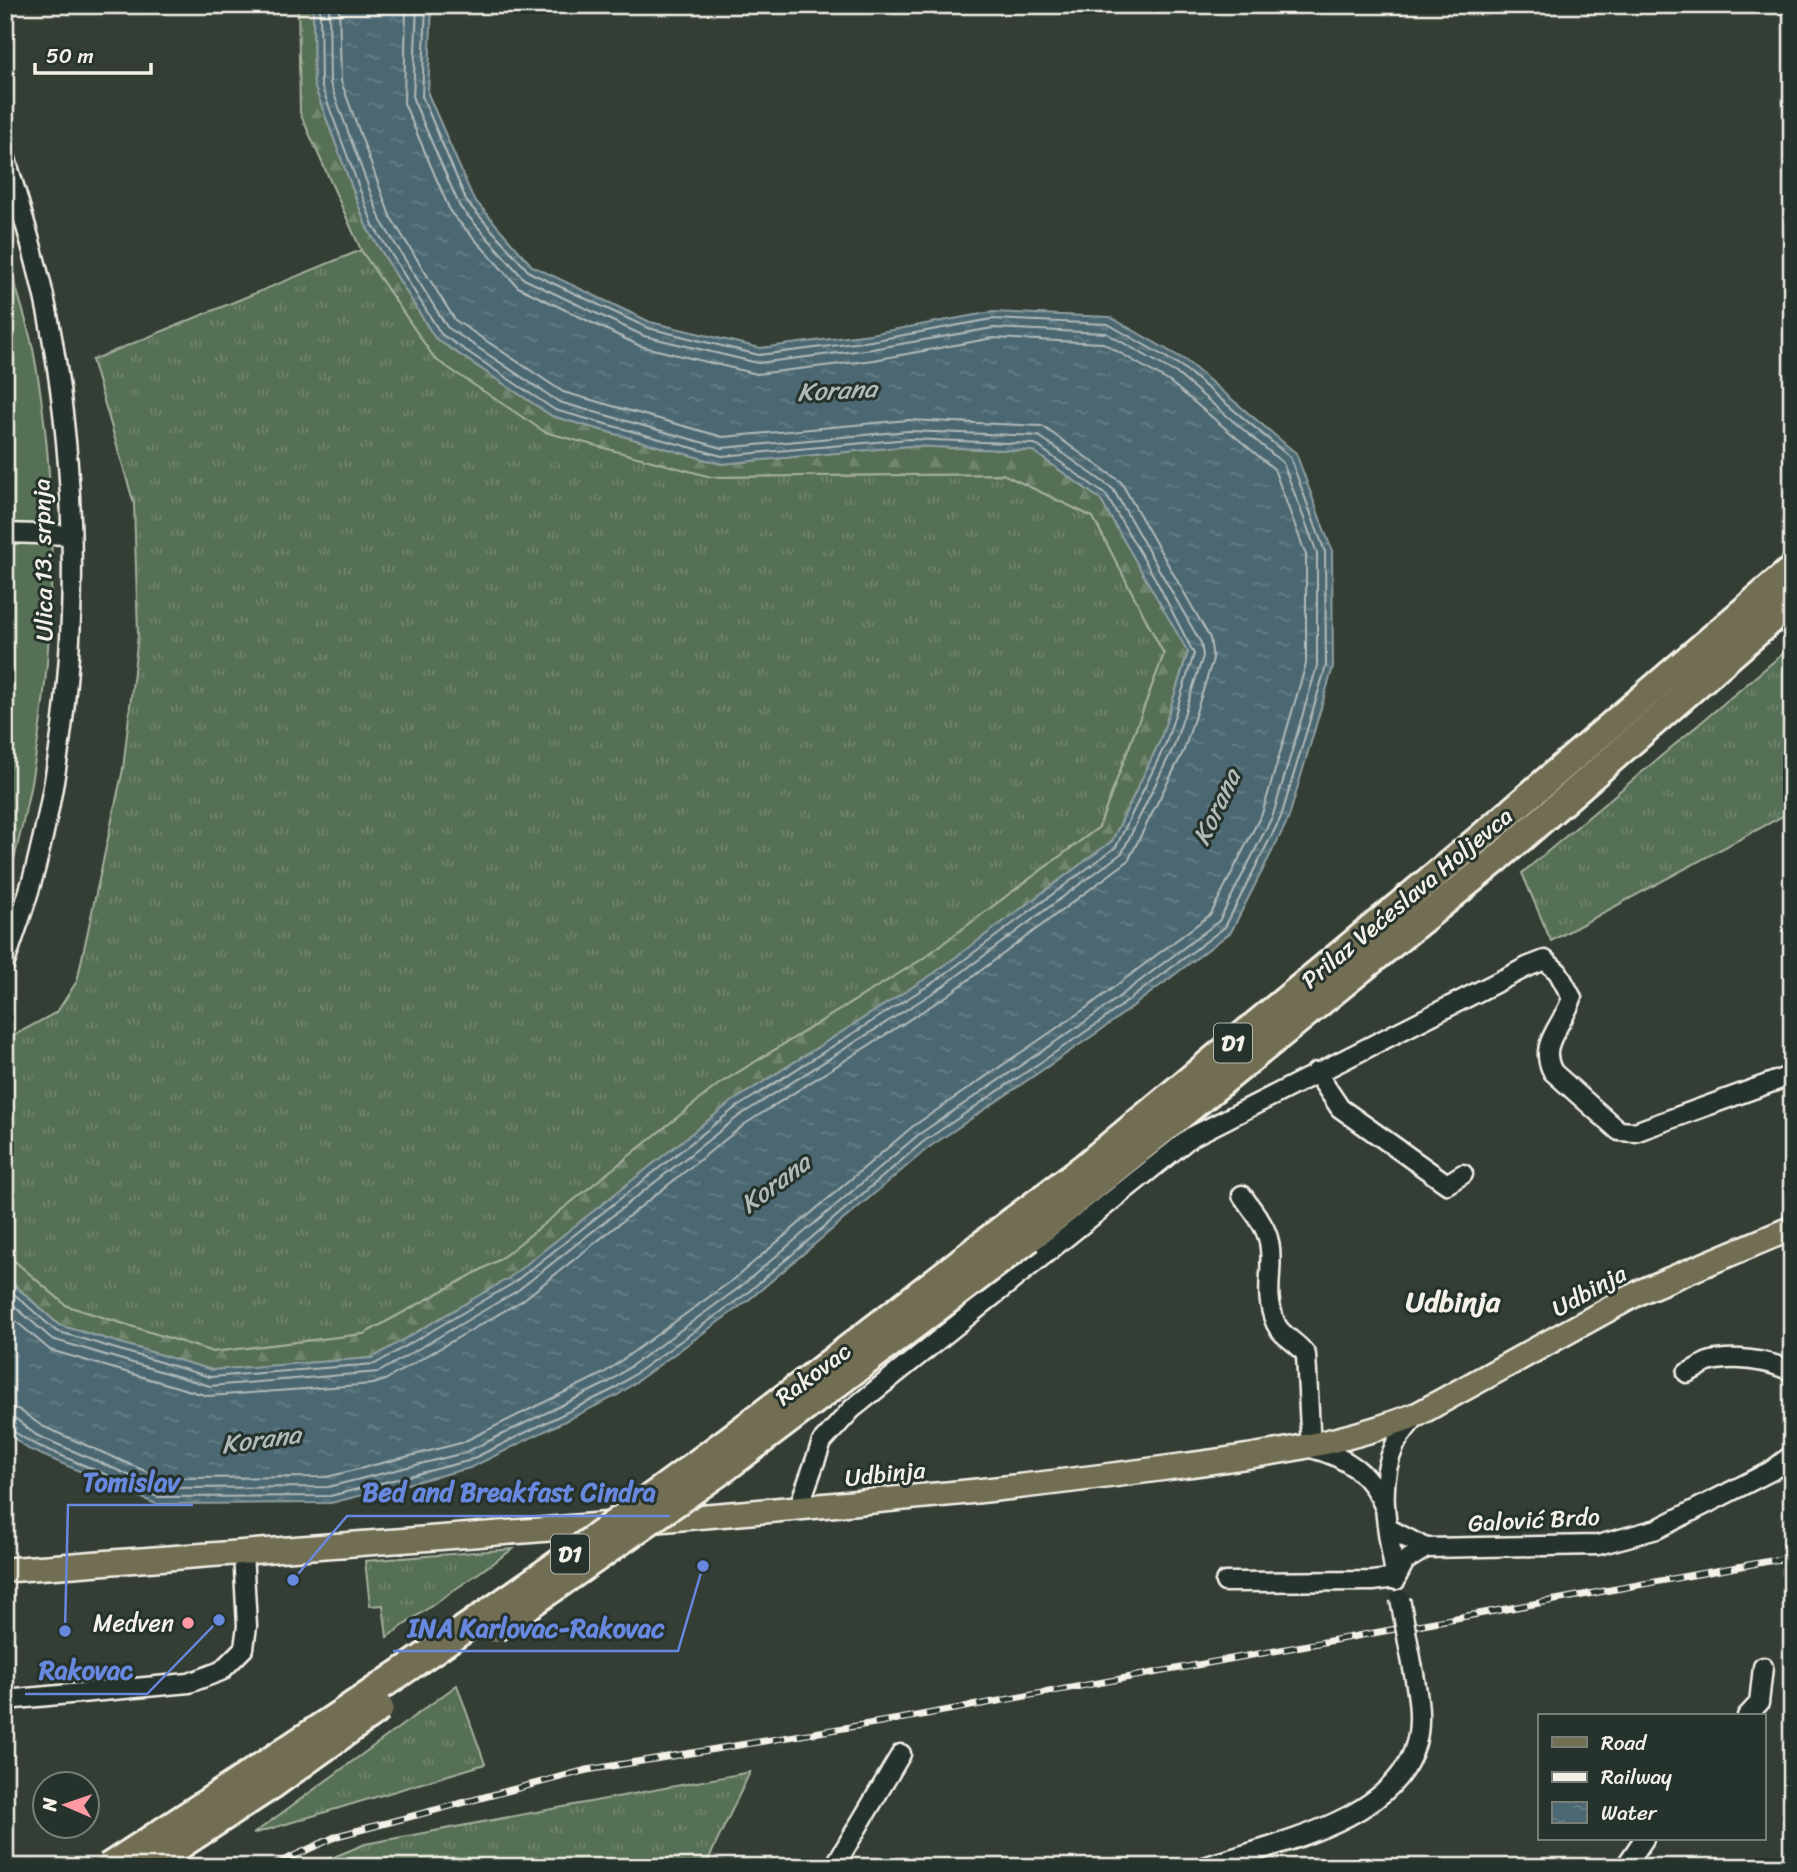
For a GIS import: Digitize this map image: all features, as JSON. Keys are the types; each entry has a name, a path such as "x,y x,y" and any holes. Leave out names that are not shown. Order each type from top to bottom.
{"highway":[{"name":"Prilaz Većeslava Holjevca","path":"1022,1228 1462,887 1488,849 1792,569"},
{"name":"Prilaz Većeslava Holjevca","path":"1022,1228 1083,1168 1449,864 1488,849 1792,602"},
{"name":"Rakovac","path":"108,1867 384,1685 1022,1228"},
{"name":"Rakovac","path":"147,1867 274,1784 724,1469 1022,1228"}],"main road":[{"name":"Udbinja","path":"798,1509 1003,1489 1311,1448 1382,1429 1418,1414 1643,1291 1792,1228"},
{"path":"5,1570 561,1530 798,1509"}],"street":[{"name":"Ulica 13. srpnja","path":"5,156 35,258 48,317 61,409 71,535 71,622 51,790 37,862 5,963"},
{"path":"5,533 71,535"},
{"name":"Udbinja","path":"798,1509 822,1441 852,1409 1191,1137 1316,1072 1545,960 1558,972 1572,998 1546,1050 1546,1060 1553,1072 1619,1131 1635,1132 1792,1075"},
{"path":"1316,1072 1340,1108 1447,1184 1462,1174"},
{"path":"1242,1195 1266,1230 1269,1242 1267,1285 1275,1322 1280,1331 1306,1355 1311,1448"},
{"path":"1687,1373 1708,1362 1738,1359 1783,1367 1792,1372"},
{"name":"Udbinja","path":"1204,1867 1349,1818 1384,1796 1404,1770 1416,1744 1419,1701 1385,1508 1389,1462 1396,1443 1418,1414"},
{"name":"Udbinja","path":"1311,1448 1344,1458 1357,1468 1378,1492 1385,1508"},
{"name":"Galović Brdo","path":"1388,1529 1426,1548 1598,1545 1657,1529 1771,1471 1792,1455"},
{"path":"1225,1582 1373,1581 1396,1578 1405,1561 1426,1548"},
{"path":"5,1700 189,1683 221,1671 244,1648 247,1626 243,1552"},
{"path":"1750,1714 1759,1703 1763,1667"},
{"path":"834,1867 901,1754"},
{"path":"1625,1867 1643,1840"}],"green space":[{"path":"298,5 313,5 314,85 367,228 435,338 552,416 721,464 909,446 1033,451 1100,499 1188,651 1160,741 1112,841 933,974 730,1103 509,1278 372,1358 212,1370 59,1325 5,1276 5,1253 67,1306 213,1352 364,1334 499,1260 719,1084 921,960 1099,827 1164,654 1093,517 1003,474 711,477 545,432 435,359 361,250 300,113"},
{"path":"361,250 435,359 711,477 1003,474 1093,517 1164,654 1099,827 921,960 719,1084 499,1260 364,1334 213,1352 67,1306 5,1253 5,1040 57,1012 77,981 123,769 138,635 134,504 92,360"},
{"path":"5,252 33,349 43,415 52,552 50,622 35,761 22,828 5,892"},
{"path":"1792,646 1792,811 1551,941 1522,873"},
{"path":"513,1549 387,1637 383,1605 370,1606 365,1561"},
{"path":"457,1685 485,1764 253,1834"},
{"path":"750,1772 705,1867 310,1867 365,1844"}],"water":[{"name":"Korana","path":"313,5 432,5 428,94 473,198 532,266 650,322 760,348 870,334 992,312 1110,317 1185,360 1296,453 1332,551 1333,667 1288,820 1231,932 1104,1028 928,1148 750,1299 618,1395 470,1468 331,1503 156,1504 28,1449 5,1431 5,1277 59,1325 212,1370 372,1358 509,1278 730,1103 933,974 1112,841 1160,741 1188,652 1100,499 1033,451 909,446 721,464 552,416 435,338 367,228 314,85"}],"railway":[{"path":"270,1867 337,1836 587,1770 905,1718 1792,1557"}],"place":[{"name":"INA Karlovac-Rakovac","path":"703,1566"},
{"name":"Bed and Breakfast Cindra","path":"293,1580"},
{"name":"Rakovac","path":"219,1620"},
{"name":"Medven","path":"188,1623"},
{"name":"Tomislav","path":"65,1631"}],"district":[{"name":"Udbinja","path":"1453,1301"}]}
